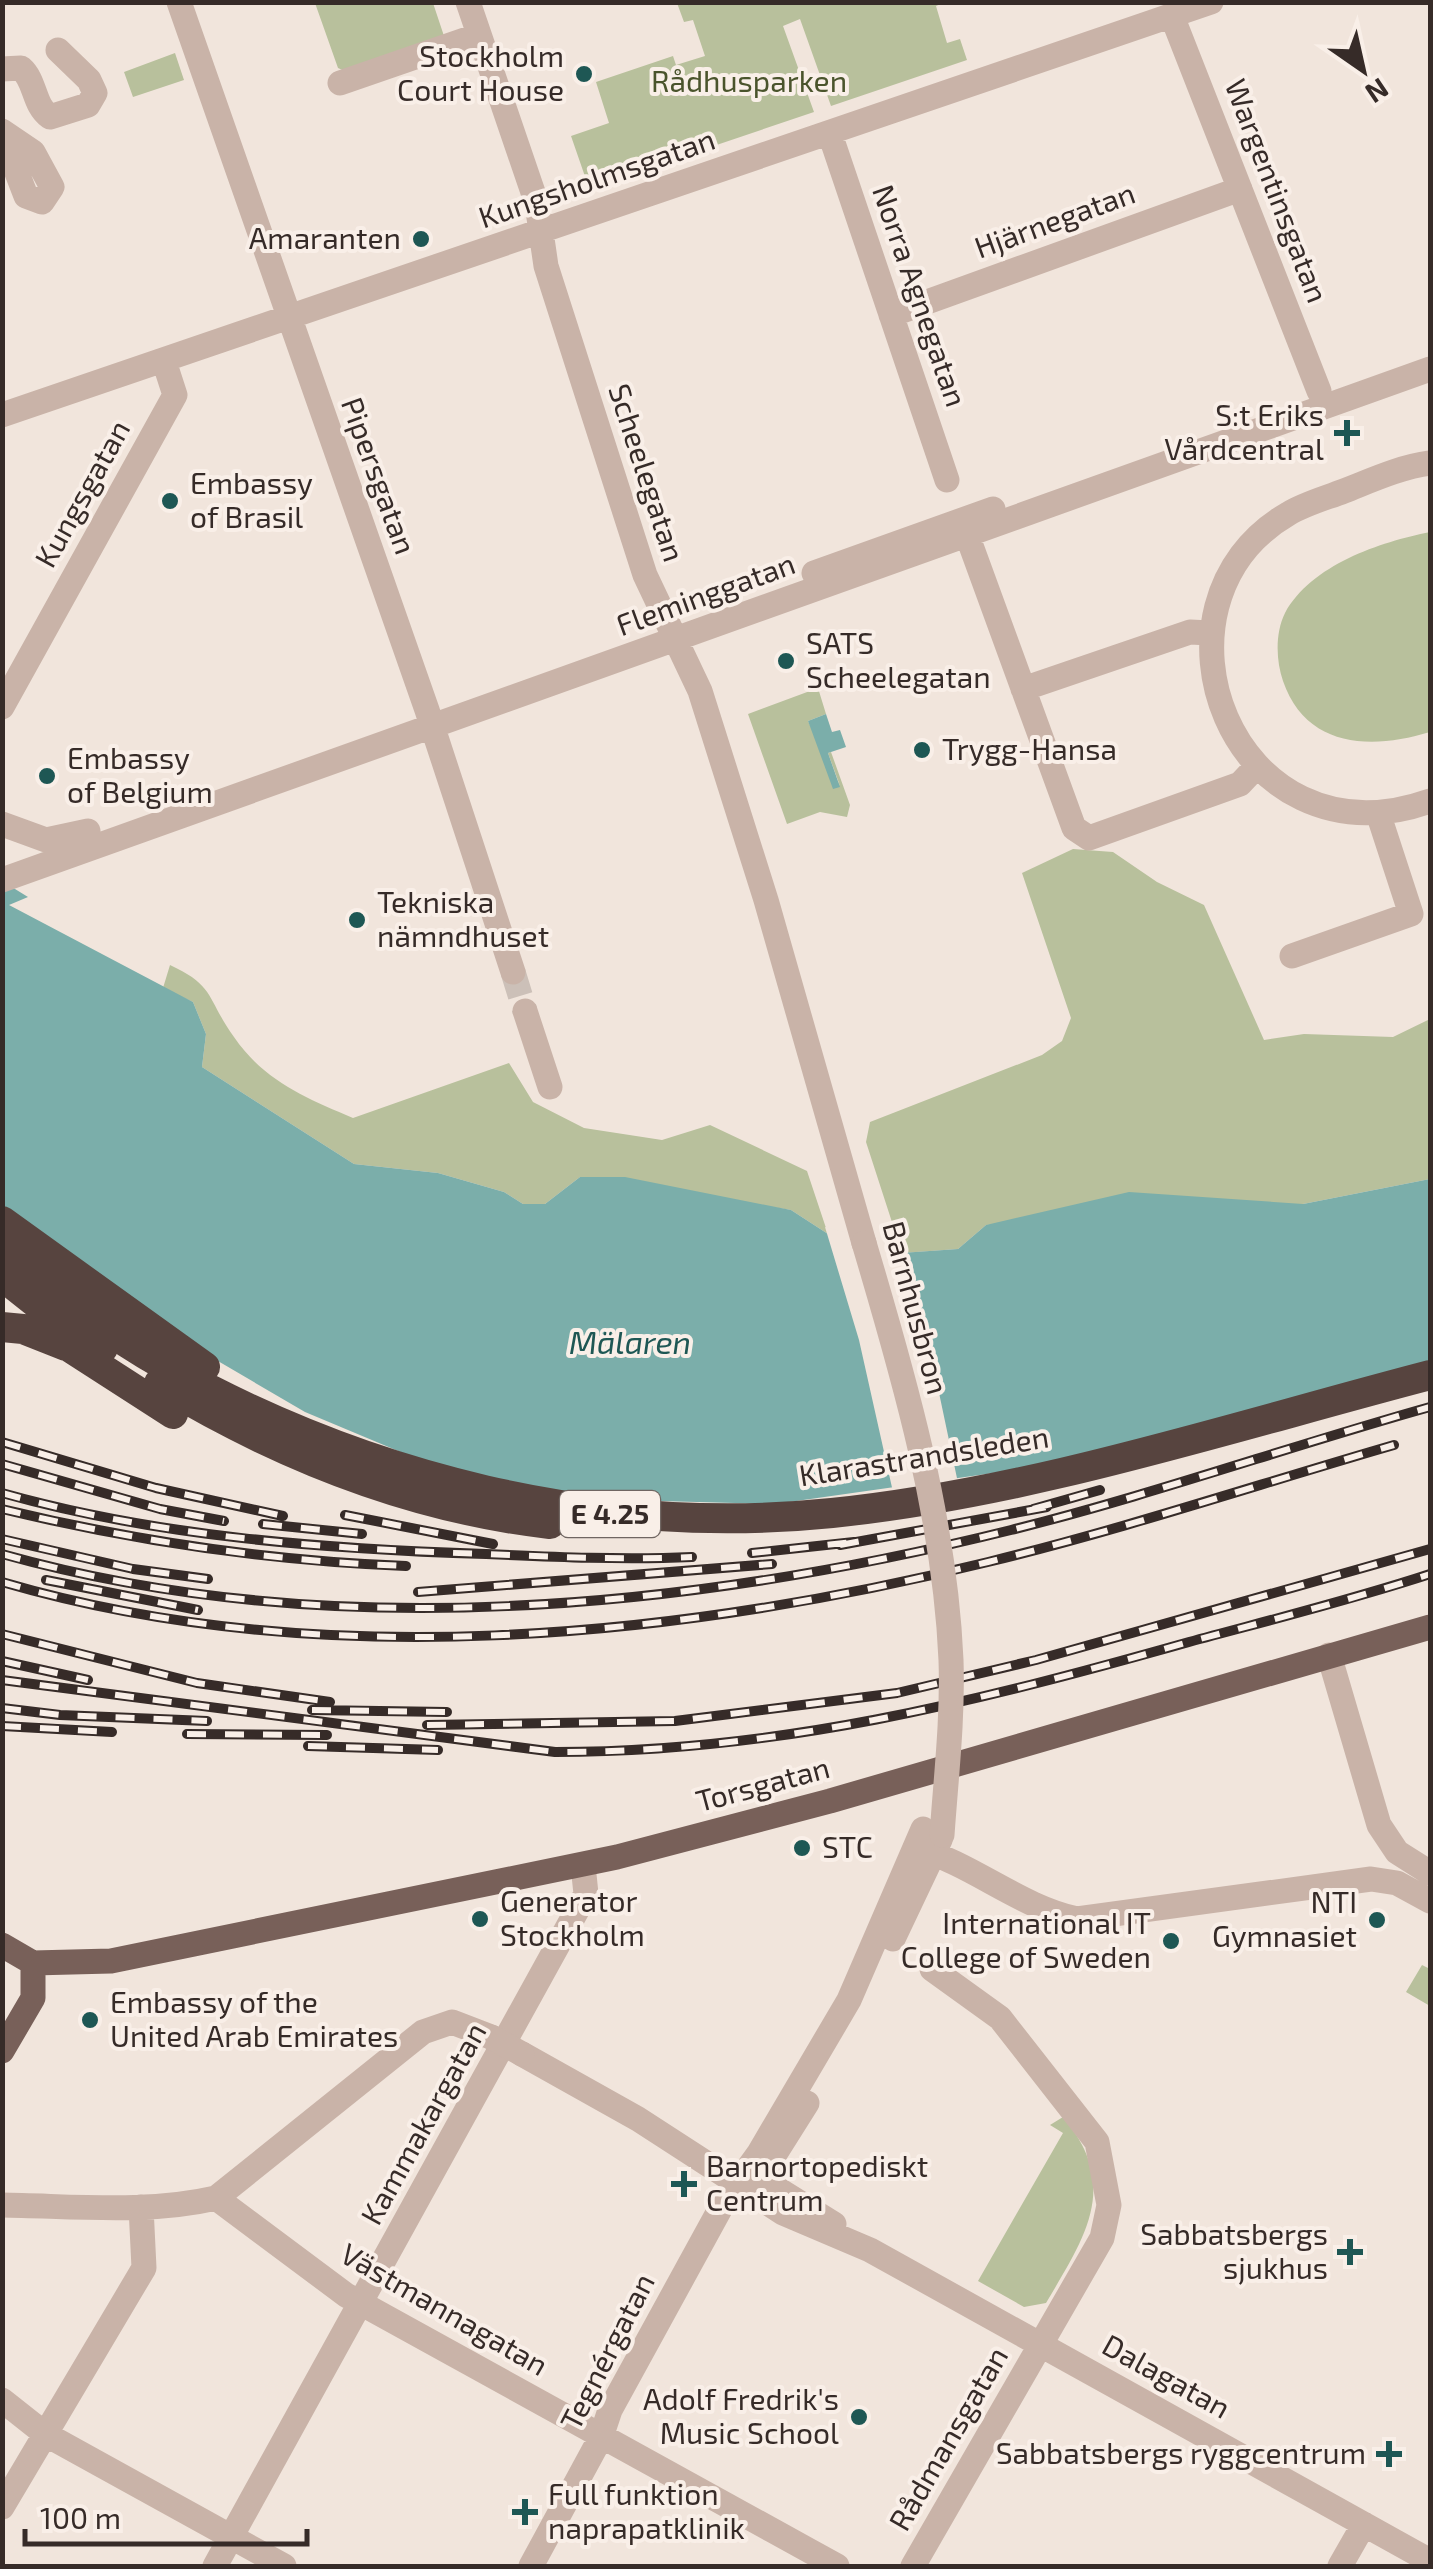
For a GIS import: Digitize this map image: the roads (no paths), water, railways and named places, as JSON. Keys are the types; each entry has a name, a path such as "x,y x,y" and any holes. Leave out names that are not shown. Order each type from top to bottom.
{"highway":[{"name":"Klarastrandsleden","path":"10,1236 231,1383 270,1418 346,1452 535,1502 622,1516 831,1513 964,1492 1430,1375"},
{"name":"Klarastrandsleden","path":"2,1276 65,1326 198,1406 367,1485 460,1510 618,1531 776,1530 964,1504 1430,1386"},
{"path":"2,1297 66,1346 183,1420 297,1468 367,1485"},
{"path":"2,1327 23,1329 66,1346"}],"main road":[{"name":"Torsgatan","path":"34,1963 101,1962 583,1865 830,1801 1430,1627"},
{"path":"2,1945 34,1963 33,1998 2,2051"},
{"name":"Torsgatan","path":"33,1998 101,1962"}],"street":[{"name":"Pipersgatan","path":"179,2 429,718 512,972"},
{"name":"Scheelegatan","path":"468,2 537,204 546,266 639,557 700,691 766,900 829,1130"},
{"name":"Kungsholmsgatan","path":"2,416 1211,2"},
{"name":"Wargentinsgatan","path":"1172,16 1319,391"},
{"path":"340,83 479,35"},
{"path":"2,69 21,68 28,74 40,106 50,116 88,105 94,94 89,80 58,50"},
{"name":"Norra Agnegatan","path":"830,134 947,480"},
{"name":"Hjärnegatan","path":"891,314 1240,189"},
{"name":"Fleminggatan","path":"964,528 1430,351"},
{"name":"Kungsgatan","path":"2,707 175,395 164,361"},
{"name":"Fleminggatan","path":"2,824 46,840 72,837 429,718 964,528 1430,369"},
{"path":"1430,463 1409,466 1287,514 1254,542 1231,574 1210,633 1210,663 1222,705 1238,742 1256,767 1310,805 1347,814 1378,813 1430,801"},
{"path":"964,528 1074,828 1089,838 1240,784 1256,767"},
{"path":"1023,689 1190,632 1210,633"},
{"name":"Fleminggatan","path":"2,880 429,718"},
{"path":"1292,956 1411,914 1378,813"},
{"path":"525,1011 550,1087"},
{"name":"Barnhusbron","path":"829,1130 883,1306 924,1477 950,1654 949,1744 929,1841"},
{"path":"1329,1655 1378,1825 1397,1852 1430,1873"},
{"path":"929,1841 1056,1914 1077,1919 1372,1878 1397,1883 1430,1901"},
{"name":"Tegnérgatan","path":"531,2566 601,2437 610,2410 748,2180 759,2153 849,2000 867,1956 929,1841"},
{"name":"Tegnérgatan","path":"748,2180 786,2142 929,1841"},
{"name":"Kammakargatan","path":"216,2566 586,1894 583,1865"},
{"name":"Rådmansgatan","path":"913,2566 1102,2238 1109,2206 1097,2142 1000,2018 932,1969"},
{"name":"Dalagatan","path":"216,2198 439,2023 462,2023 748,2180 808,2204 870,2250"},
{"name":"Dalagatan","path":"748,2180 783,2212 870,2250 1430,2561"},
{"path":"2,2205 141,2207 216,2198"},
{"name":"Västmannagatan","path":"216,2198 362,2304 837,2566"},
{"path":"2,2507 144,2268 141,2207"},
{"path":"2,2400 45,2434 284,2566"},
{"path":"1340,2566 1364,2524"}],"water":[{"path":"826,714 832,732 840,730 846,747 828,753 840,787 833,789 808,721"},
{"name":"Mälaren","path":"2,881 28,897 9,905 193,1002 206,1034 202,1067 354,1164 438,1173 504,1192 523,1204 545,1204 580,1177 625,1177 791,1210 828,1234 901,1253 958,1249 986,1225 1129,1192 1303,1204 1430,1179 1430,1364 1028,1468 775,1504 582,1499 422,1461 305,1412 182,1340 3,1206"}],"tunnel":[{"path":"513,972 525,1011"}],"railway":[{"path":"2,1554 125,1582 251,1600 379,1607 507,1606 635,1597 888,1558 1011,1530 1430,1407"},
{"path":"2,1442 156,1488 283,1516"},
{"path":"2,1582 122,1611 245,1629 369,1636 495,1635 621,1626 745,1611 988,1562 1394,1445"},
{"path":"2,1464 160,1509 224,1521"},
{"path":"1033,1509 1100,1490"},
{"path":"2,1493 121,1520 304,1544 564,1557 692,1557"},
{"path":"840,1545 1047,1507"},
{"path":"2,1509 202,1548 406,1566"},
{"path":"345,1515 493,1544"},
{"path":"263,1524 362,1534"},
{"path":"2,1539 133,1569 208,1579"},
{"path":"752,1553 854,1542"},
{"path":"427,1725 675,1721 897,1693 1036,1660 1430,1549"},
{"path":"418,1592 772,1564"},
{"path":"2,1680 555,1752 638,1750 798,1733 954,1703 1110,1664 1430,1574"},
{"path":"46,1580 198,1610"},
{"path":"2,1634 197,1683 330,1702"},
{"path":"2,1661 88,1680"},
{"path":"2,1708 60,1715 207,1721"},
{"path":"312,1710 447,1712"},
{"path":"2,1726 112,1732"},
{"path":"187,1734 327,1735"},
{"path":"308,1746 438,1750"}],"place":[{"name":"Stockholm Court House","path":"584,74"},
{"name":"Amaranten","path":"421,239"},
{"name":"S:t Eriks Vårdcentral","path":"1347,433"},
{"name":"Embassy of Brasil","path":"170,501"},
{"name":"SATS Scheelegatan","path":"786,661"},
{"name":"Trygg-Hansa","path":"922,750"},
{"name":"Embassy of Belgium","path":"47,776"},
{"name":"Tekniska nämndhuset","path":"357,920"},
{"name":"STC","path":"802,1848"},
{"name":"Generator Stockholm","path":"480,1919"},
{"name":"NTI Gymnasiet","path":"1377,1920"},
{"name":"International IT College of Sweden","path":"1171,1941"},
{"name":"Embassy of the United Arab Emirates","path":"90,2020"},
{"name":"Barnortopediskt Centrum","path":"684,2184"},
{"name":"Sabbatsbergs sjukhus","path":"1350,2252"},
{"name":"Adolf Fredrik's Music School","path":"859,2417"},
{"name":"Sabbatsbergs ryggcentrum","path":"1389,2454"},
{"name":"Full funktion naprapatklinik","path":"525,2512"}],"park label":[{"name":"Rådhusparken","path":"749,82"}]}
